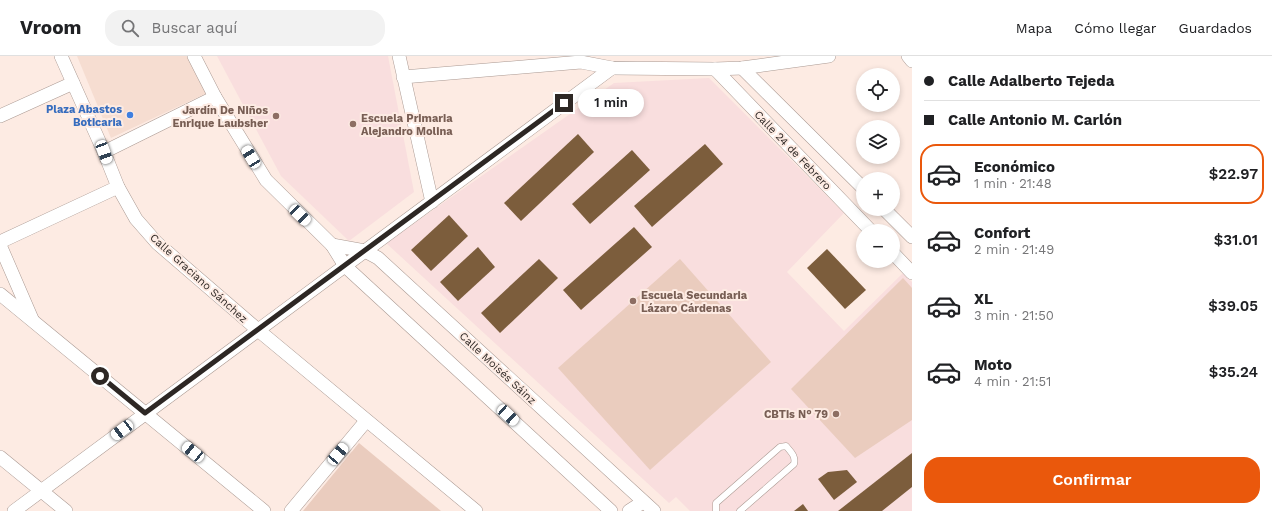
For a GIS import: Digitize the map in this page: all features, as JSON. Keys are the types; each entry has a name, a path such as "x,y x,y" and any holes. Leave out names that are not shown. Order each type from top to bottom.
{"street":[{"name":"Calle Graciano Sánchez","path":"61,56 118,187 136,219 158,243 258,330 476,511"},
{"path":"194,56 215,97 266,180 332,245 345,266 612,511"},
{"path":"399,56 432,202"},
{"path":"403,77 581,62 612,68 715,70 742,68 829,56"},
{"path":"908,56 912,61"},
{"path":"14,511 612,68"},
{"name":"Calle 24 de Febrero","path":"742,68 856,181"},
{"name":"Calle 24 de Febrero","path":"715,70 864,224"},
{"path":"0,116 73,83"},
{"path":"104,152 215,97"},
{"path":"0,242 118,187"},
{"path":"891,216 912,237"},
{"path":"0,245 33,320"},
{"name":"Calle Moisés Sáinz","path":"332,245 365,250 378,258 654,511"},
{"path":"900,261 912,273"},
{"path":"0,294 264,511"},
{"path":"291,511 366,421"},
{"path":"0,457 66,511"},
{"path":"629,511 643,502"}],"lane":[{"path":"716,511 716,503 780,447 786,446 794,456 794,464 740,511"}],"shaded area":[{"name":"Plaza Abastos Boticaria","path":"77,56 187,56 207,93 111,138"},
{"name":"Escuela Primaria Alejandro Molina","path":"217,56 388,56 414,192 349,241 281,176"},
{"name":"Escuela Secundaria Lázaro Cárdenas","path":"709,78 844,213 787,272 844,331 903,273 912,282 912,511 690,511 676,497 669,503 386,243 614,83"},
{"path":"680,259 771,362 650,470 558,368"},
{"path":"903,278 912,288 912,420 855,458 791,389"},
{"path":"359,443 441,511 303,511"}],"building":[{"path":"578,134 594,152 521,221 504,203"},
{"path":"705,144 723,164 652,227 634,206"},
{"path":"632,150 650,170 590,224 572,204"},
{"path":"449,215 468,236 431,271 411,250"},
{"path":"634,227 652,247 581,310 563,290"},
{"path":"478,247 495,267 458,301 440,282"},
{"path":"827,249 866,290 845,309 807,268"},
{"path":"539,259 558,278 500,333 481,313"},
{"path":"912,453 912,487 882,511 838,511"},
{"path":"847,470 857,482 834,500 818,479 828,472"},
{"path":"803,504 808,511 794,511"}],"place":[{"name":"Plaza Abastos Boticaria","path":"130,115"},
{"name":"Jardín De Niños Enrique Laubsher","path":"276,116"},
{"name":"Escuela Primaria Alejandro Molina","path":"353,124"},
{"name":"Escuela Secundaria Lázaro Cárdenas","path":"633,301"},
{"name":"CBTis N° 79","path":"836,414"}],"route":[{"path":"100,376 145,413 564,103"}]}
